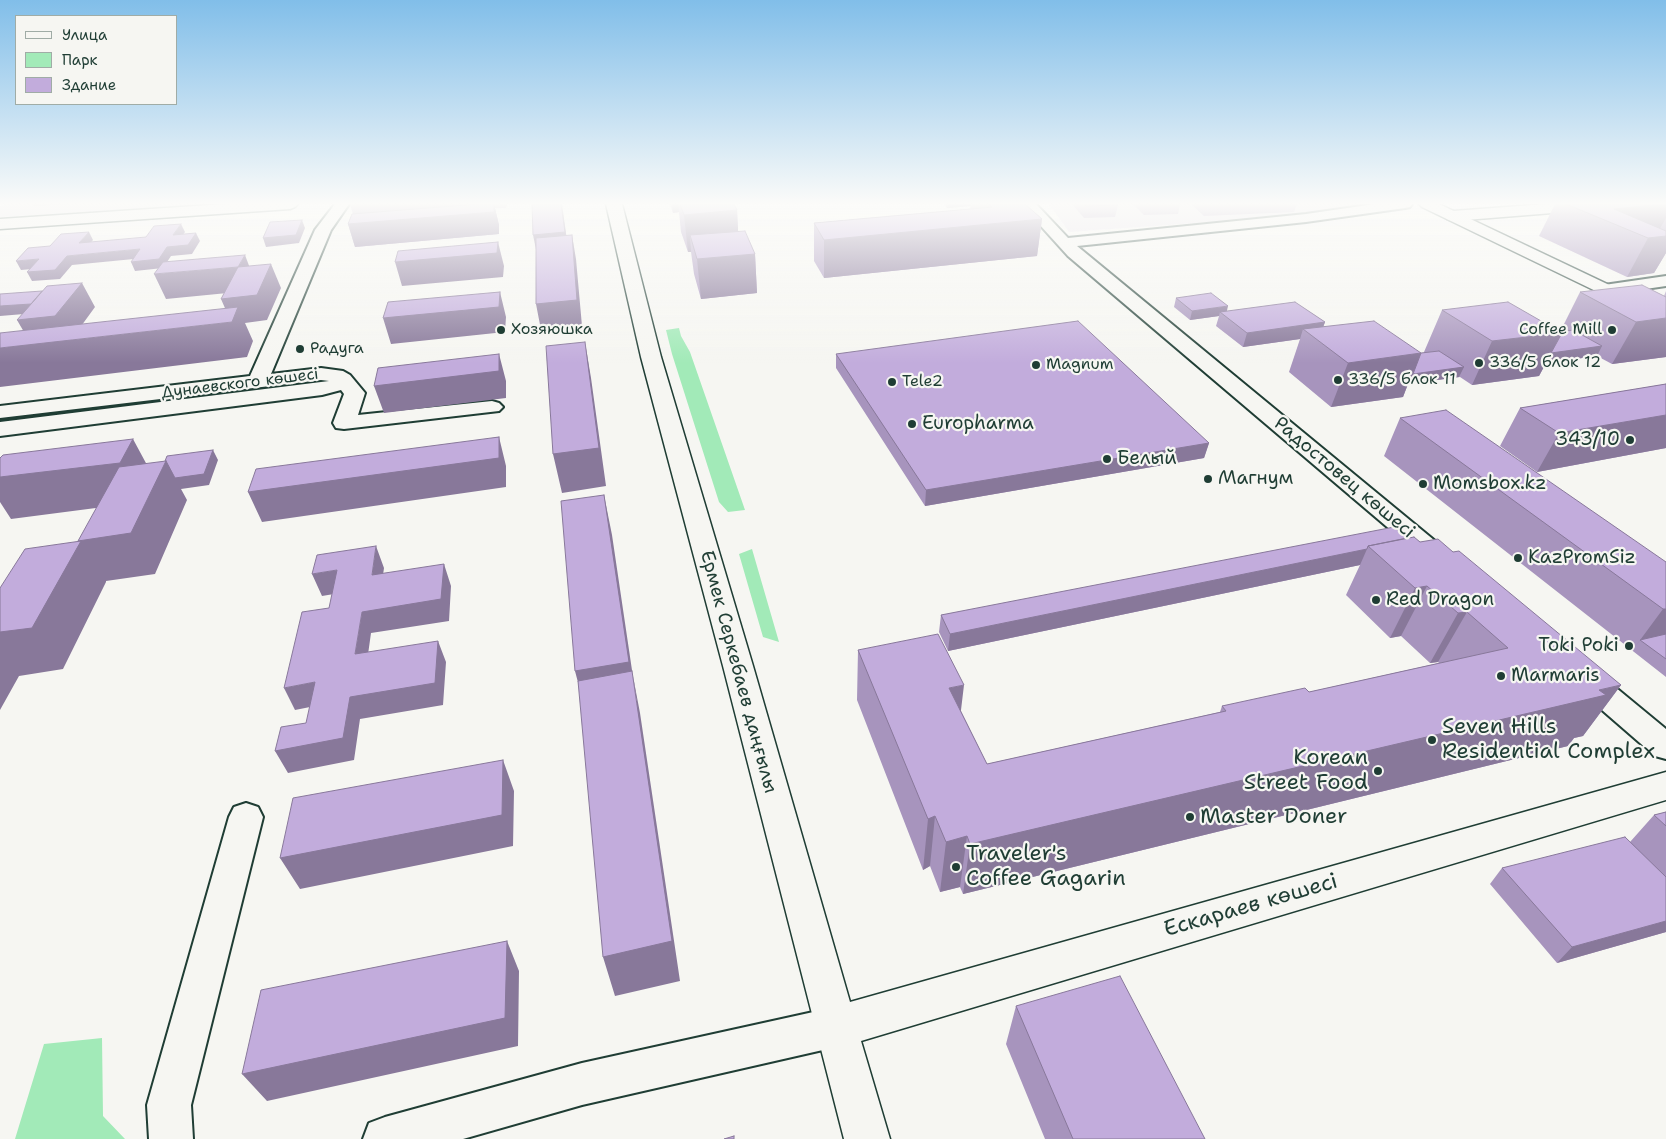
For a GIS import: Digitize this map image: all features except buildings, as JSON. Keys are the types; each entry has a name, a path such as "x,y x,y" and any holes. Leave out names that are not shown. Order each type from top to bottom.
{"street":[{"path":"258,382 311,257"},
{"name":"Ермек Серкебаев даңғылы","path":"627,257 651,358 738,666 867,1139"},
{"name":"Радостовец көшесі","path":"1080,257 1463,578"},
{"path":"1537,257 1666,319"},
{"path":"1604,290 1666,281"},
{"name":"Дунаевского көшесі","path":"0,412 321,374 336,375 343,379 336,385 322,389 0,428"},
{"path":"343,379 355,393 344,423 492,407"},
{"path":"1568,665 1666,747"},
{"name":"Ескараев көшесі","path":"836,1027 1666,786"},
{"path":"171,1139 169,1105 246,817"},
{"path":"385,1139 582,1084 836,1027"}],"green space":[{"path":"679,328 681,336 690,352 745,510 728,512 719,502 666,330"},
{"path":"321,374 343,379 0,427 0,413"},
{"path":"752,549 779,642 763,637 739,554"},
{"path":"102,1038 103,1116 125,1139 15,1139 44,1044"}],"place":[{"name":"Хозяюшка","path":"501,330"},
{"name":"Coffee Mill","path":"1612,330"},
{"name":"Радуга","path":"300,349"},
{"name":"336/5 блок 12","path":"1479,363"},
{"name":"Magnum","path":"1036,365"},
{"name":"336/5 блок 11","path":"1338,380"},
{"name":"Tele2","path":"892,382"},
{"name":"Europharma","path":"912,424"},
{"name":"343/10","path":"1630,440"},
{"name":"Белый","path":"1107,459"},
{"name":"Магнум","path":"1208,479"},
{"name":"Momsbox.kz","path":"1423,484"},
{"name":"KazPromSiz","path":"1518,558"},
{"name":"Red Dragon","path":"1376,600"},
{"name":"Toki Poki","path":"1629,646"},
{"name":"Marmaris","path":"1501,676"},
{"name":"Seven Hills Residential Complex","path":"1432,740"},
{"name":"Korean Street Food","path":"1378,771"},
{"name":"Master Doner","path":"1190,817"},
{"name":"Traveler's Coffee Gagarin","path":"956,867"}]}
